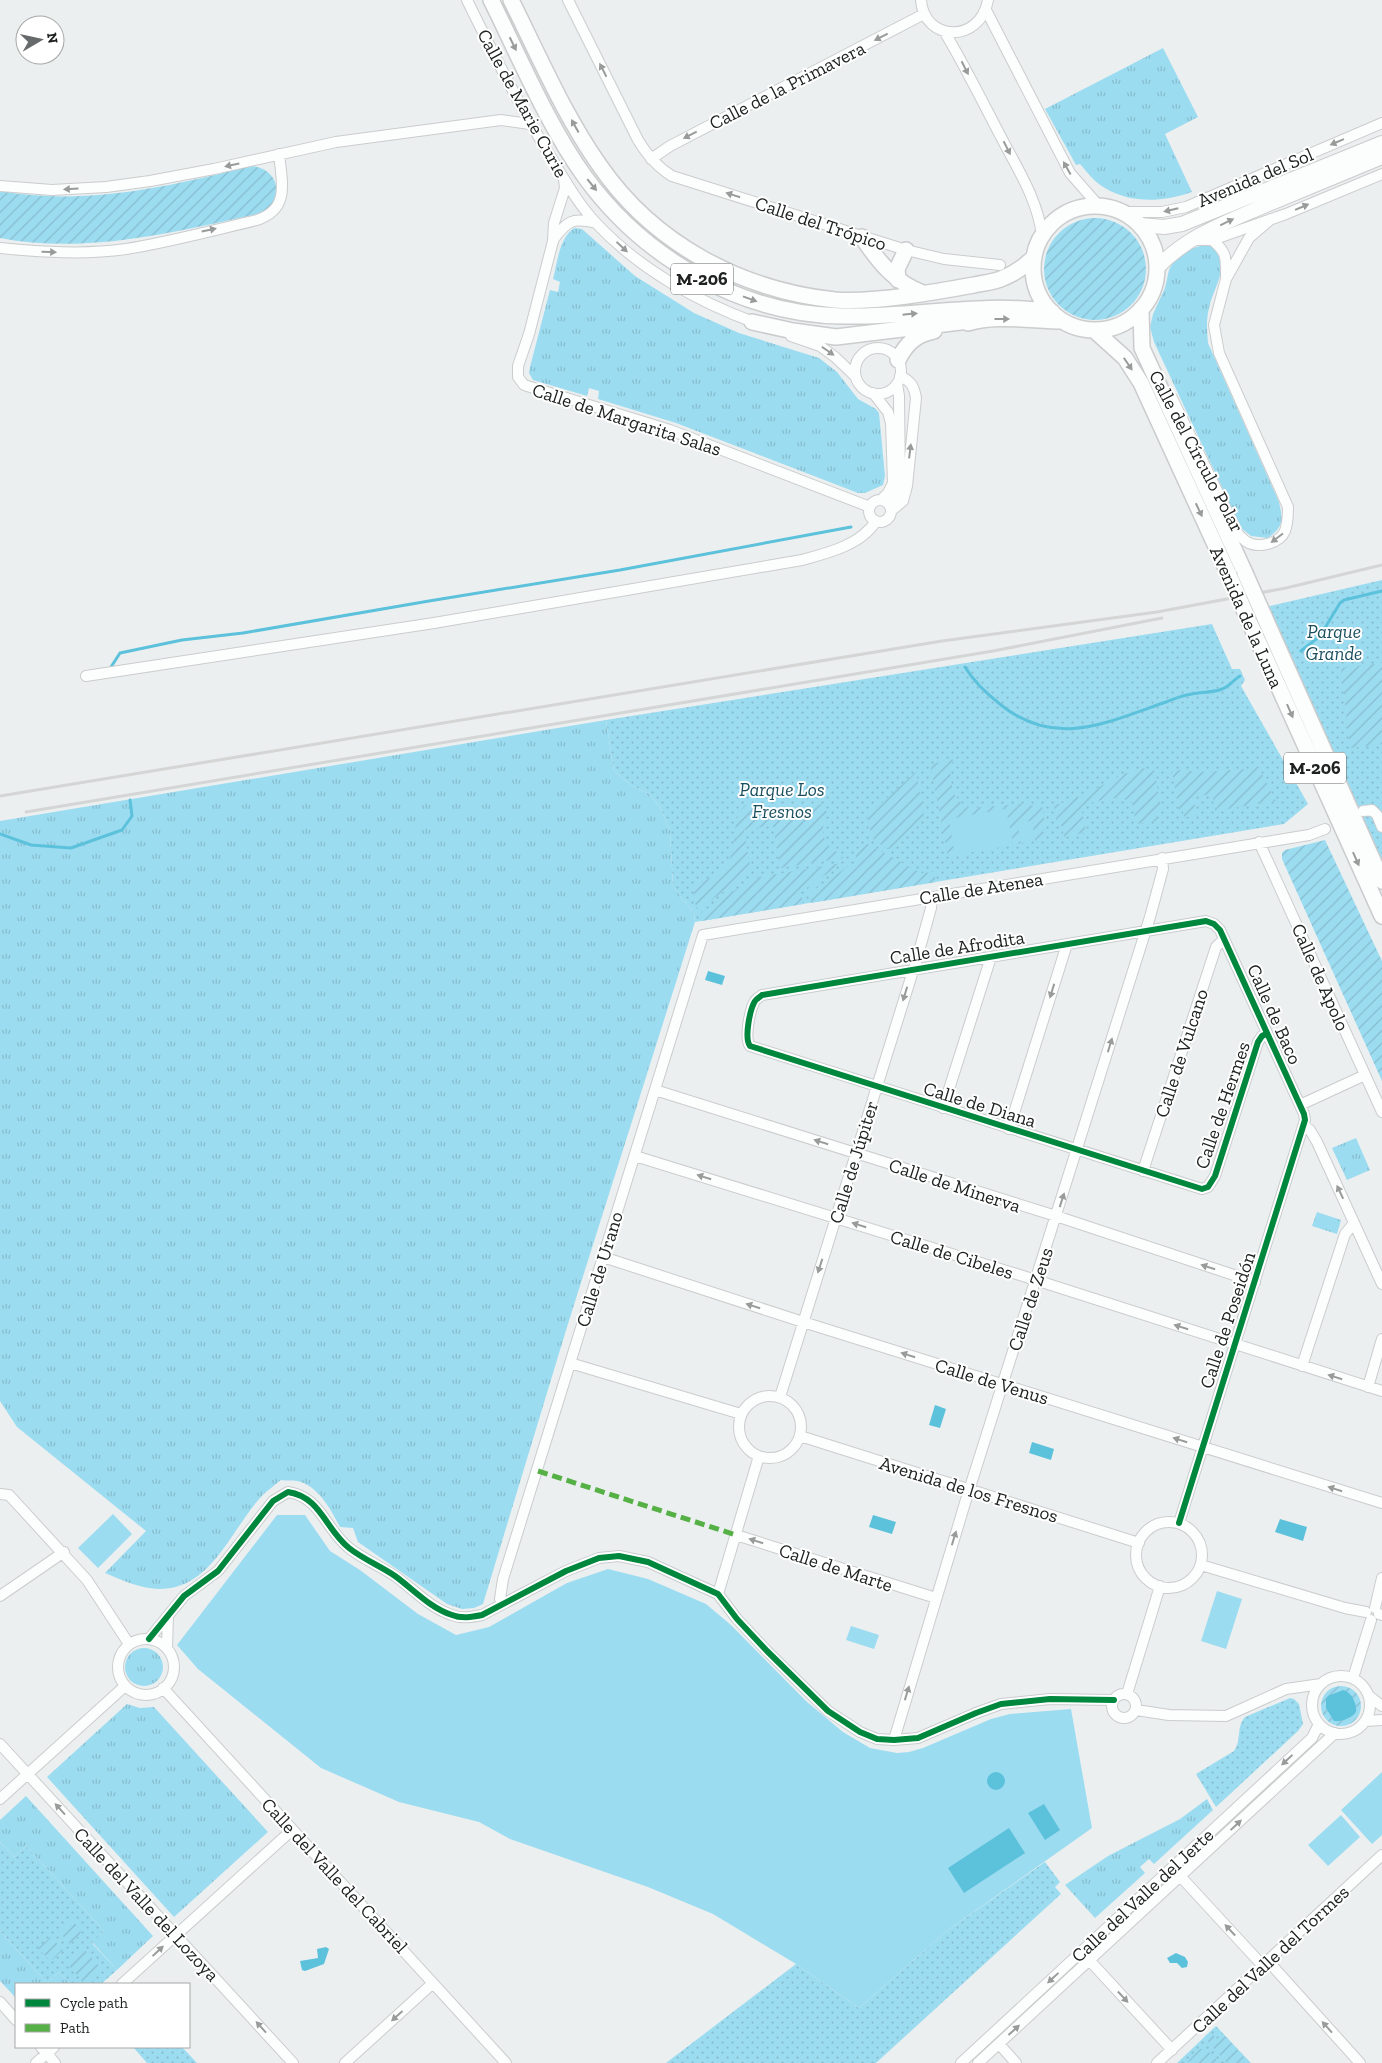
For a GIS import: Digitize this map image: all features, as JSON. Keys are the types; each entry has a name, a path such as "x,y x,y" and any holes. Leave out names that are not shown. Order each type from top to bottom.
{"main road":[{"name":"M-206","path":"491,0 542,102 584,176 608,206 638,235 672,262 707,282 754,301 794,312 839,316 884,317 977,307 1052,312"},
{"name":"M-206","path":"511,0 576,129 621,194 650,223 682,247 715,266 759,285 796,294 837,300 881,299 924,294 1001,280 1022,269 1034,257"},
{"name":"Avenida del Sol","path":"1140,225 1164,227 1182,224 1382,143"},
{"name":"Avenida del Sol","path":"1158,267 1171,253 1189,240 1235,218 1382,157"},
{"name":"M-206","path":"1085,206 1111,207 1124,212 1140,225 1150,237 1158,267 1156,283 1150,298 1141,310 1128,321 1111,328 1094,330 1078,327 1064,321 1052,312 1040,296 1034,277 1034,257 1042,236 1058,218 1070,211 1085,206"},
{"path":"862,237 876,257 898,280 911,289 924,294"},
{"path":"898,280 897,269 906,250"},
{"name":"Avenida de la Luna","path":"1141,310 1142,348 1382,881"},
{"path":"752,322 836,337 876,333 928,324 977,320 1064,321"},
{"path":"898,360 906,345 916,337 929,332 955,328 977,320"},
{"name":"Avenida de la Luna","path":"1094,330 1125,358 1141,383 1382,916"}],"street":[{"name":"Calle de Marie Curie","path":"467,0 530,124 564,179 596,223 628,253 665,279 701,300 752,322 820,346 836,356 856,377"},
{"name":"Calle del Trópico","path":"568,0 638,140 651,159 672,176 906,250 944,259 1000,265"},
{"path":"921,0 924,14 931,24 944,31 956,33 971,28 980,21 987,5"},
{"path":"987,5 1070,173 1098,205"},
{"name":"Calle de la Primavera","path":"651,159 670,146 924,14"},
{"path":"944,31 959,56 1030,194 1040,220 1042,236"},
{"path":"501,120 515,108 517,99"},
{"path":"0,186 52,190 106,187 150,181 336,142 501,120 530,124"},
{"name":"Avenida del Sol","path":"1124,212 1162,212 1186,207 1382,123"},
{"path":"0,248 48,252 98,252 126,248 269,216 278,207 282,198 283,185 279,154"},
{"path":"1189,240 1212,240 1271,219 1382,174"},
{"name":"Calle de Margarita Salas","path":"564,179 565,188 554,223 552,241 518,366 518,377 524,385 670,430 870,507"},
{"name":"Calle del Círculo Polar","path":"1226,279 1249,238 1271,219"},
{"name":"Calle de Margarita Salas","path":"552,241 564,224 575,220 596,223"},
{"name":"Calle del Círculo Polar","path":"1142,348 1170,393 1238,534 1248,543 1270,544 1284,532 1288,522 1288,507 1219,353 1215,340 1214,325 1226,279 1226,259 1221,248 1212,240"},
{"path":"86,676 434,623 802,560 825,554 859,539 876,521 886,520 900,485 898,360 887,350 873,348 866,351 857,362 856,377 862,387 873,393 888,412 891,423 893,483 888,493 881,500 875,501 870,507 871,516 876,521"},
{"path":"873,393 886,392 898,380 908,380 914,387 916,398 907,486 902,501 891,508"},
{"path":"881,500 891,508"},
{"path":"1363,811 1372,810 1382,828"},
{"name":"Calle de Atenea","path":"703,934 1309,835 1325,828"},
{"name":"Calle de Apolo","path":"1259,842 1382,1112"},
{"name":"Calle de Zeus","path":"894,1740 1035,1280 1078,1150 1146,931 1163,869 1162,858"},
{"name":"Calle de Júpiter","path":"780,1397 914,969 931,908 932,897"},
{"name":"Calle de Afrodita","path":"746,1041 755,1000 762,995 1206,921"},
{"name":"Calle de Baco","path":"1206,921 1214,924 1220,930 1304,1114 1304,1126 1310,1130 1317,1142 1382,1284"},
{"name":"Calle de Urano","path":"502,1604 500,1598 503,1579 703,934"},
{"name":"Calle de Vulcano","path":"1143,1171 1216,947 1224,939"},
{"path":"1009,1129 1067,944"},
{"path":"943,1108 991,957"},
{"name":"Calle de Hermes","path":"1208,1187 1215,1176 1258,1042 1266,1034"},
{"name":"Calle de Diana","path":"746,1041 750,1046 876,1087 1196,1188 1208,1187"},
{"path":"1300,1105 1365,1075"},
{"name":"Calle de Minerva","path":"655,1090 1056,1216 1255,1282"},
{"name":"Calle de Poseidón","path":"1179,1523 1304,1126"},
{"name":"Calle de Cibeles","path":"635,1156 1035,1280 1382,1391"},
{"path":"1302,1366 1345,1234 1354,1223"},
{"name":"Calle de Venus","path":"603,1257 803,1322 1382,1503"},
{"path":"1368,1387 1382,1339"},
{"path":"570,1363 741,1414"},
{"path":"780,1397 791,1404 797,1412 801,1424 800,1436 794,1447 784,1454 772,1458 759,1456 749,1450 742,1440 738,1427 741,1414 748,1404 758,1398 780,1397"},
{"name":"Avenida de los Fresnos","path":"800,1436 1139,1543"},
{"path":"718,1594 759,1456"},
{"path":"149,1639 184,1596 218,1571 273,1501 288,1492 307,1498 318,1508 333,1532 349,1548 395,1577 440,1610 453,1616 468,1618 482,1615 566,1571 599,1558 620,1556 648,1562 718,1594 767,1651 828,1711 860,1732 877,1739 918,1738 1001,1704 1050,1699 1114,1700 1122,1694 1127,1694 1135,1699 1136,1710 1129,1718 1120,1718 1113,1712 1114,1700"},
{"path":"0,1494 9,1495 64,1552 88,1580 129,1644"},
{"path":"1166,1522 1179,1523 1191,1530 1199,1540 1202,1552 1200,1565 1195,1576 1185,1584 1174,1587 1160,1586 1149,1580 1140,1570 1136,1556 1139,1543 1145,1532 1154,1525 1166,1522"},
{"name":"Calle de Marte","path":"736,1535 936,1598"},
{"path":"0,1596 64,1552"},
{"path":"1200,1565 1345,1608 1375,1614"},
{"path":"1353,1678 1375,1614 1382,1578"},
{"path":"1127,1694 1160,1586"},
{"path":"167,1648 168,1616"},
{"path":"140,1639 149,1639 158,1641 167,1648 172,1657 174,1668 171,1679 163,1688 156,1693 145,1695 134,1692 125,1686 120,1677 118,1667 120,1657 129,1644 140,1639"},
{"path":"1369,1696 1369,1713 1365,1721 1352,1732 1335,1734 1326,1730 1315,1717 1312,1702 1316,1689 1330,1678 1342,1676 1353,1678 1365,1688 1369,1696 1382,1706"},
{"path":"1136,1710 1169,1714 1226,1716 1292,1687 1321,1684"},
{"path":"0,1799 125,1686"},
{"path":"1292,1687 1301,1690 1312,1702"},
{"name":"Calle del Valle del Cabriel","path":"163,1688 506,2063"},
{"path":"1365,1721 1382,1720"},
{"name":"Calle del Valle del Jerte","path":"961,2063 1312,1738 1319,1724"},
{"name":"Calle del Valle del Jerte","path":"978,2063 1335,1734"},
{"name":"Calle del Valle del Lozoya","path":"0,1744 293,2063"},
{"path":"123,1983 292,1830"},
{"name":"Calle del Valle del Tormes","path":"1157,2063 1382,1855"},
{"path":"1181,1877 1360,2063"},
{"path":"1090,1961 1172,2050"},
{"path":"345,2063 433,1983"},
{"path":"0,2002 15,2019"},
{"path":"999,2044 1016,2063"},
{"path":"36,2063 47,2049 55,2063"}],"green space":[{"path":"1163,48 1198,117 1165,134 1192,192 1170,198 1148,200 1126,197 1101,186 1080,164 1076,165 1045,109"},
{"path":"251,166 268,172 276,184 275,199 263,213 133,239 67,244 33,243 0,238 0,191 63,196 126,192 189,181"},
{"path":"1095,218 1114,222 1131,233 1142,250 1146,269 1142,288 1131,305 1114,316 1095,320 1076,316 1059,305 1048,288 1044,269 1048,250 1059,233 1076,222"},
{"path":"574,228 582,229 635,276 694,313 739,333 819,358 837,372 858,399 876,409 879,413 885,476 883,485 865,493 858,493 676,423 598,399 599,391 589,388 587,396 533,380 529,373 530,367 550,290 558,292 560,282 553,279 559,252 565,238"},
{"path":"1200,246 1213,246 1221,262 1220,277 1208,312 1208,343 1279,502 1280,526 1268,538 1251,536 1241,528 1154,342 1150,327 1153,314 1165,288 1173,262 1191,249"},
{"name":"Parque Grande","path":"1382,580 1382,867 1266,607"},
{"name":"Parque Los Fresnos","path":"1212,624 1232,669 1240,669 1245,680 1241,686 1308,804 1284,824 695,922 694,913 673,887 670,830 660,807 648,793 632,786 614,771 606,720"},
{"path":"1382,663 1382,744 1350,748 1341,668"},
{"path":"606,720 614,771 632,786 648,793 660,807 670,830 673,887 694,913 695,922 567,1327 483,1604 474,1608 462,1609 447,1604 358,1542 353,1528 340,1527 323,1499 311,1487 305,1483 295,1481 281,1480 262,1495 218,1556 193,1579 178,1586 153,1589 132,1584 105,1573 146,1531 17,1427 0,1401 0,821"},
{"path":"951,758 953,760 950,778 954,794 961,803 970,808 1021,804 1042,807 1046,827 1041,840 1035,841 1032,821 1018,823 1021,843 1013,845 1006,809 949,819 955,855 948,856 931,768 933,764"},
{"path":"1141,768 1154,770 1162,812 1156,814 1157,821 1136,824 1132,802 1120,798 1107,799 1081,807 1086,832 1064,837 1062,826 1057,826 1054,805 1077,798"},
{"path":"1259,768 1276,801 1215,811 1212,794 1193,797 1197,815 1184,817 1183,810 1179,810 1172,772 1175,770 1206,772"},
{"path":"916,772 924,816 893,851 874,841 873,835 870,833 867,816"},
{"path":"747,804 803,809 822,804 828,814 823,826 824,837 830,847 841,854 843,858 780,868 773,825 744,830 751,873 698,909 694,898 696,886 718,874 728,863 733,848 736,822 742,808"},
{"path":"1006,809 1013,845 955,855 949,819"},
{"path":"1032,821 1035,841 1021,843 1018,823"},
{"path":"1325,840 1382,961 1382,1081 1282,859 1282,853 1285,850"},
{"path":"866,843 921,873 934,872 936,882 811,903 810,893 847,867 857,865 855,852"},
{"path":"842,863 801,892 803,904 702,921 701,913 753,878"},
{"path":"1356,1138 1370,1170 1347,1180 1332,1148"},
{"path":"1317,1212 1341,1220 1337,1234 1312,1226"},
{"path":"113,1514 132,1534 98,1568 78,1548"},
{"path":"277,1515 305,1515 330,1551 360,1570 418,1614 456,1635 489,1627 567,1583 608,1569 648,1579 706,1604 731,1625 806,1701 843,1732 870,1748 897,1753 909,1752 923,1748 991,1719 1010,1714 1071,1709 1092,1828 948,1930 859,2008 796,1964 713,1914 648,1887 510,1839 479,1822 399,1802 321,1768 198,1669 177,1645"},
{"path":"1217,1591 1242,1599 1226,1649 1201,1641"},
{"path":"851,1626 879,1635 874,1649 846,1640"},
{"path":"144,1648 157,1654 163,1667 157,1680 144,1686 131,1680 125,1667 131,1654"},
{"path":"1341,1686 1355,1692 1361,1706 1355,1720 1341,1726 1327,1720 1321,1706 1327,1692"},
{"path":"1290,1698 1299,1704 1303,1724 1298,1731 1216,1807 1196,1774 1234,1751 1238,1742 1242,1721 1245,1717"},
{"path":"127,1704 140,1708 154,1707 268,1832 174,1917 47,1777"},
{"path":"1382,1772 1382,1835 1372,1844 1341,1810"},
{"path":"26,1796 153,1936 117,1970 92,1942 104,1931 26,1846 14,1857 0,1842 0,1820"},
{"path":"1207,1799 1213,1810 1154,1864 1149,1859 1140,1867 1145,1873 1095,1918 1065,1885 1108,1856 1180,1819"},
{"path":"1341,1815 1360,1837 1328,1866 1308,1845"},
{"path":"0,1842 14,1857 26,1846 104,1931 92,1943 117,1970 102,1983 69,1983 59,1972 47,1983 0,1931"},
{"path":"1045,1862 1060,1882 1055,1887 1061,1894 876,2063 666,2063 796,1964 859,2008 948,1930"},
{"path":"71,1919 81,1930 80,1935 70,1944 58,1931"},
{"path":"0,1931 47,1983 15,1983 15,1997 0,1981"},
{"path":"51,1937 63,1950 53,1959 49,1960 38,1948"},
{"path":"84,1949 101,1968 84,1983 68,1965"},
{"path":"59,1972 69,1983 47,1983"},
{"path":"1216,2026 1251,2063 1177,2063"},
{"path":"1210,2032 1217,2039 1223,2034 1249,2063 1227,2063 1204,2037"},
{"path":"134,2048 183,2048 197,2063 147,2063"},
{"path":"1200,2049 1206,2049 1220,2063 1190,2063 1188,2061"}],"shaded area":[{"path":"708,971 725,976 722,985 705,980"},
{"path":"935,1405 946,1409 940,1428 929,1425"},
{"path":"1032,1442 1054,1449 1051,1460 1029,1453"},
{"path":"873,1515 896,1522 892,1534 869,1527"},
{"path":"1280,1519 1307,1527 1303,1541 1275,1532"},
{"path":"1343,1690 1349,1693 1353,1699 1356,1705 1356,1712 1346,1719 1334,1721 1326,1708 1326,1699 1328,1696"},
{"path":"996,1772 1002,1775 1005,1781 1002,1787 996,1790 990,1787 987,1781 990,1775"},
{"path":"1044,1804 1060,1830 1045,1840 1028,1813"},
{"path":"1009,1828 1025,1853 964,1893 948,1868"},
{"path":"326,1947 329,1949 324,1964 305,1971 302,1970 300,1961 318,1958 317,1949"},
{"path":"1176,1953 1185,1957 1188,1962 1187,1967 1182,1968 1177,1963 1170,1963 1167,1958"}],"waterway":[{"path":"111,667 120,653 182,640 243,633 620,570 851,527"},
{"path":"1301,651 1320,636 1340,603 1344,600 1382,591"},
{"path":"965,667 972,678 1001,705 1022,718 1042,726 1062,729 1082,728 1103,723 1182,696 1218,690 1227,687 1240,676"},
{"path":"0,834 31,845 71,848 122,830 132,816 130,800"}],"railway":[{"path":"0,796 942,641 1157,612 1286,588 1382,565"},
{"path":"26,812 993,651 1162,618"}],"marked path":[{"path":"538,1471 736,1535"}],"cycle path":[{"path":"1179,1523 1305,1120 1304,1114 1220,930 1214,924 1206,921 762,995 755,1000 748,1024 748,1042 750,1046 1202,1189 1208,1187 1215,1176 1258,1042 1266,1034"},
{"path":"149,1639 184,1596 218,1571 273,1501 288,1492 308,1500 341,1540 354,1552 395,1576 436,1608 460,1617 482,1615 566,1571 599,1558 619,1556 648,1562 718,1594 737,1619 767,1651 828,1711 860,1732 877,1739 918,1738 1001,1704 1050,1699 1114,1700"}]}
